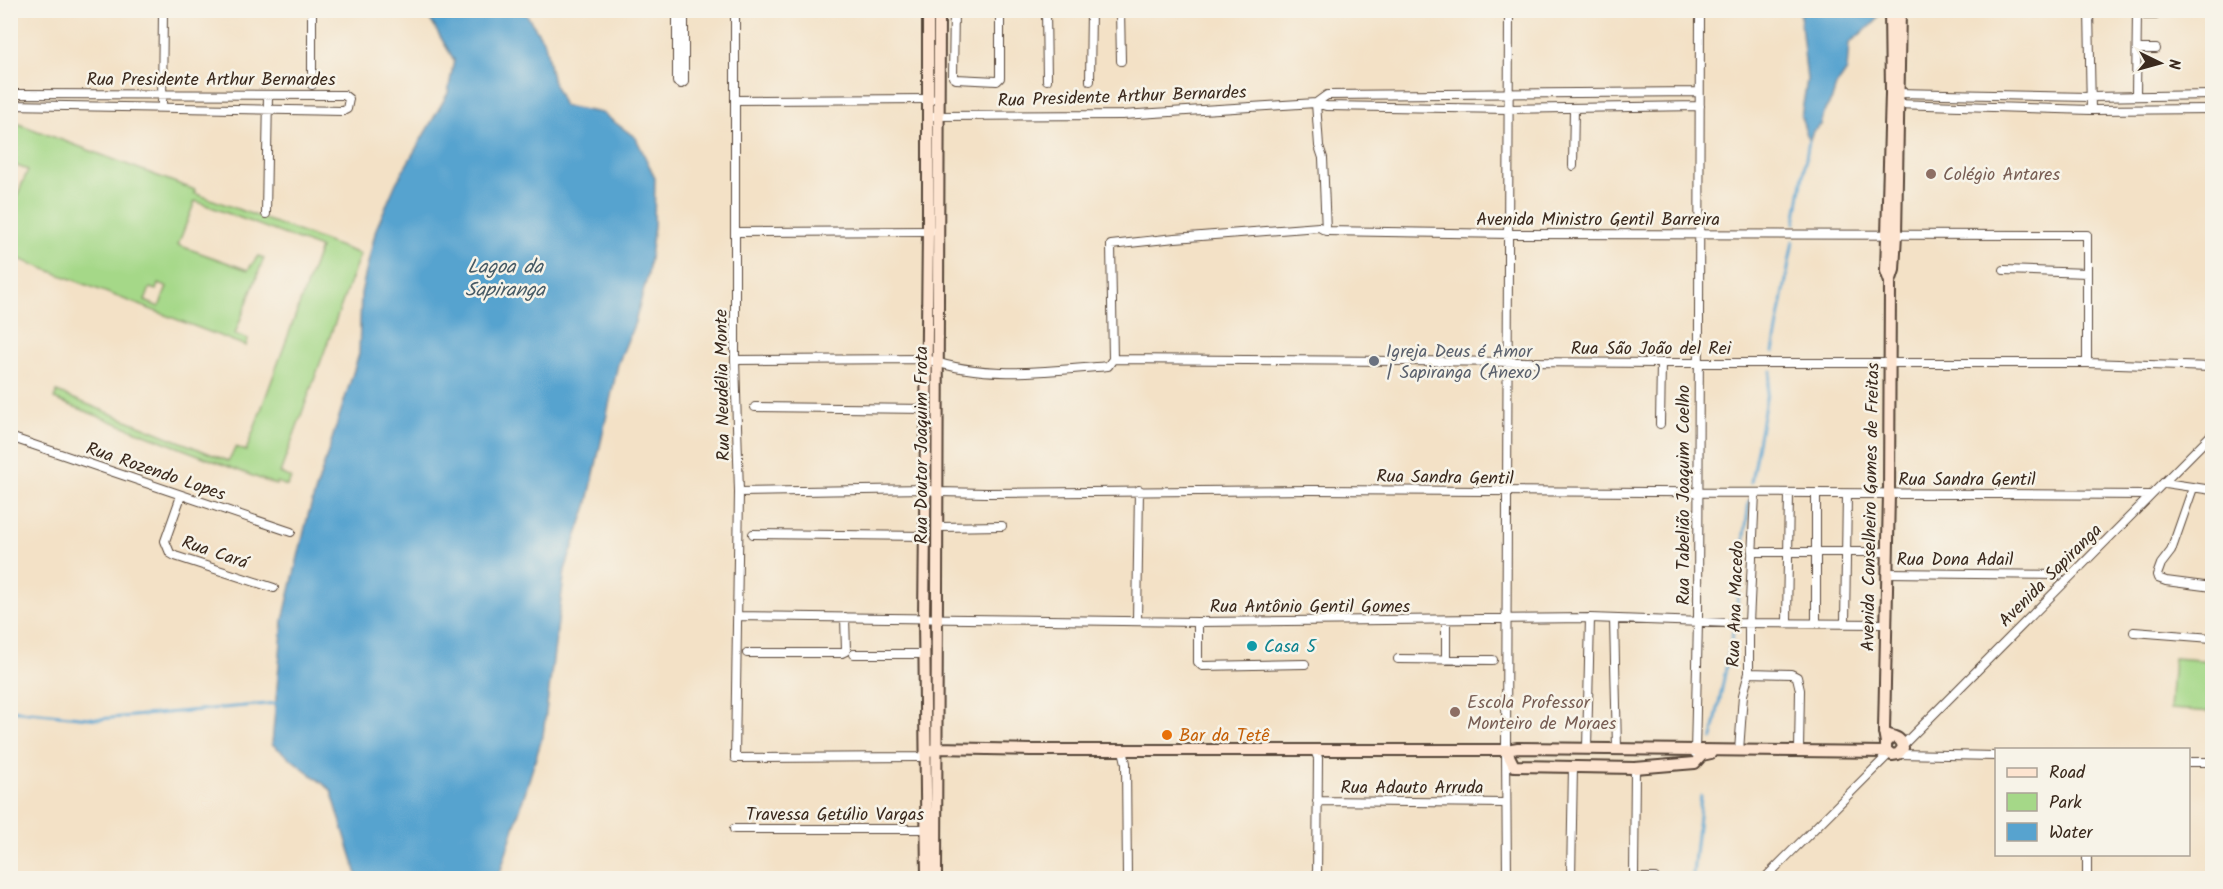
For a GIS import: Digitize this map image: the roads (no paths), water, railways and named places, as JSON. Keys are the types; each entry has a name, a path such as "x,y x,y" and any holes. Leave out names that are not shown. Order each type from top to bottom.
{"street":[{"path":"162,107 164,10"},
{"path":"312,10 312,85"},
{"path":"677,10 677,82 681,84 684,82 684,10"},
{"name":"Rua Neudélia Monte","path":"735,10 735,360 739,492 735,758 921,757 932,750"},
{"name":"Rua Doutor Joaquim Frota","path":"928,10 934,99"},
{"name":"Rua Doutor Joaquim Frota","path":"932,750 924,619 927,359 933,231 934,99 939,10"},
{"path":"954,10 953,77 997,81 1000,78 1000,10"},
{"path":"1046,10 1047,80"},
{"path":"1090,81 1091,10"},
{"path":"1120,10 1121,61"},
{"path":"1509,10 1510,234 1506,750 1509,879 1634,877 1655,879"},
{"name":"Rua Tabelião Joaquim Coelho","path":"1695,763 1698,621 1700,10"},
{"name":"Avenida Conselheiro Gomes de Freitas","path":"1890,10 1895,98"},
{"name":"Avenida Conselheiro Gomes de Freitas","path":"1893,746 1885,624 1889,494 1890,282 1893,273 1895,98 1900,10"},
{"path":"2089,10 2091,110"},
{"path":"2136,96 2137,13 2156,15"},
{"path":"2137,49 2156,49"},
{"name":"Rua Presidente Arthur Bernardes","path":"1316,103 1327,95 1700,92"},
{"path":"63,106 64,93"},
{"name":"Rua Presidente Arthur Bernardes","path":"10,94 344,95 349,99 348,109 343,111 10,105"},
{"path":"266,214 268,95"},
{"path":"1895,98 2212,95"},
{"path":"1895,98 2091,110 2212,109"},
{"path":"735,100 934,99"},
{"path":"1316,103 1319,146 1323,158 1326,231"},
{"name":"Rua Presidente Arthur Bernardes","path":"934,116 1122,115 1316,103 1326,106 1509,109 1700,106"},
{"path":"1573,166 1574,108"},
{"name":"Avenida Ministro Gentil Barreira","path":"1113,359 1111,245 1175,237 1319,227 1326,231 1510,234 2087,235 2087,273"},
{"path":"736,232 933,231"},
{"name":"Rua Doutor Joaquim Frota","path":"933,231 938,363 939,492 932,750 932,829 936,879"},
{"path":"2004,270 2087,273 2087,363"},
{"name":"Rua São João del Rei","path":"735,360 927,359 984,371 1032,372 1108,366 1113,359 1698,364 2087,363 2212,367"},
{"path":"1660,424 1661,363"},
{"path":"754,407 927,410"},
{"name":"Avenida Sapiranga","path":"1765,879 1893,746 2165,483 2212,434"},
{"name":"Rua Rozendo Lopes","path":"10,437 291,532"},
{"path":"2165,483 2212,490"},
{"path":"2193,488 2171,551 2161,564 2157,575 2166,581 2212,586"},
{"name":"Rua Sandra Gentil","path":"739,492 926,489 939,492 1139,490 2151,495"},
{"path":"1137,621 1139,490"},
{"name":"Rua Ana Macedo","path":"1739,751 1743,695 1749,673 1755,493"},
{"path":"1787,622 1789,493"},
{"path":"1816,493 1816,623"},
{"path":"1845,623 1847,494"},
{"name":"Rua Cará","path":"181,496 165,541 170,553 274,588"},
{"path":"939,527 1002,526"},
{"path":"753,534 926,536"},
{"path":"1752,552 1888,552"},
{"name":"Rua Dona Adail","path":"1887,573 2059,575"},
{"name":"Rua Antônio Gentil Gomes","path":"736,616 1198,622 1590,618 1885,624"},
{"path":"747,653 842,653 846,651 845,617"},
{"path":"1587,748 1590,618"},
{"path":"1614,619 1617,748"},
{"path":"1446,620 1446,660"},
{"path":"1198,622 1198,662 1202,666 1305,664"},
{"path":"2134,632 2212,638"},
{"path":"854,654 925,654"},
{"path":"1398,659 1493,660"},
{"path":"1749,673 1791,674 1797,677 1800,690 1799,750"},
{"path":"932,750 1315,751 1617,748 1739,751 1874,750 1893,746 1913,753 1995,756"},
{"path":"1123,750 1126,764 1127,879"},
{"path":"1506,750 1514,766 1635,768 1695,763 1702,755 1718,751"},
{"path":"1315,751 1318,759 1317,879"},
{"path":"2190,762 2212,762"},
{"path":"1571,878 1573,766"},
{"path":"1634,877 1635,768"},
{"name":"Rua Adauto Arruda","path":"1317,801 1506,803"},
{"name":"Travessa Getúlio Vargas","path":"734,829 932,829"},
{"name":"Rua Doutor Joaquim Frota","path":"927,879 932,829"},
{"path":"2087,856 2087,879"}],"water":[{"name":"Lagoa da Sapiranga","path":"425,11 524,11 545,43 552,79 564,106 602,113 636,138 655,178 654,226 648,274 635,322 618,364 587,506 565,570 543,735 499,876 487,878 358,878 331,790 272,744 283,620 308,515 359,354 361,293 376,229 396,183 448,93 454,60"},
{"path":"1807,11 1881,11 1874,23 1849,43 1847,70 1836,86 1821,125 1813,131 1809,142 1801,117 1807,80 1800,14"}],"waterway":[{"path":"1795,223 1809,140"},
{"path":"1773,352 1793,241"},
{"path":"1751,482 1771,371"},
{"path":"1736,611 1749,501"},
{"path":"1712,739 1733,632"},
{"path":"10,710 99,719 278,703"},
{"path":"1693,874 1701,796"}],"place":[{"name":"Colégio Antares","path":"1931,174"},
{"name":"Igreja Deus é Amor | Sapiranga (Anexo)","path":"1374,361"},
{"name":"Casa 5","path":"1252,646"},
{"name":"Escola Professor Monteiro de Moraes","path":"1455,712"},
{"name":"Bar da Tetê","path":"1167,735"}]}
